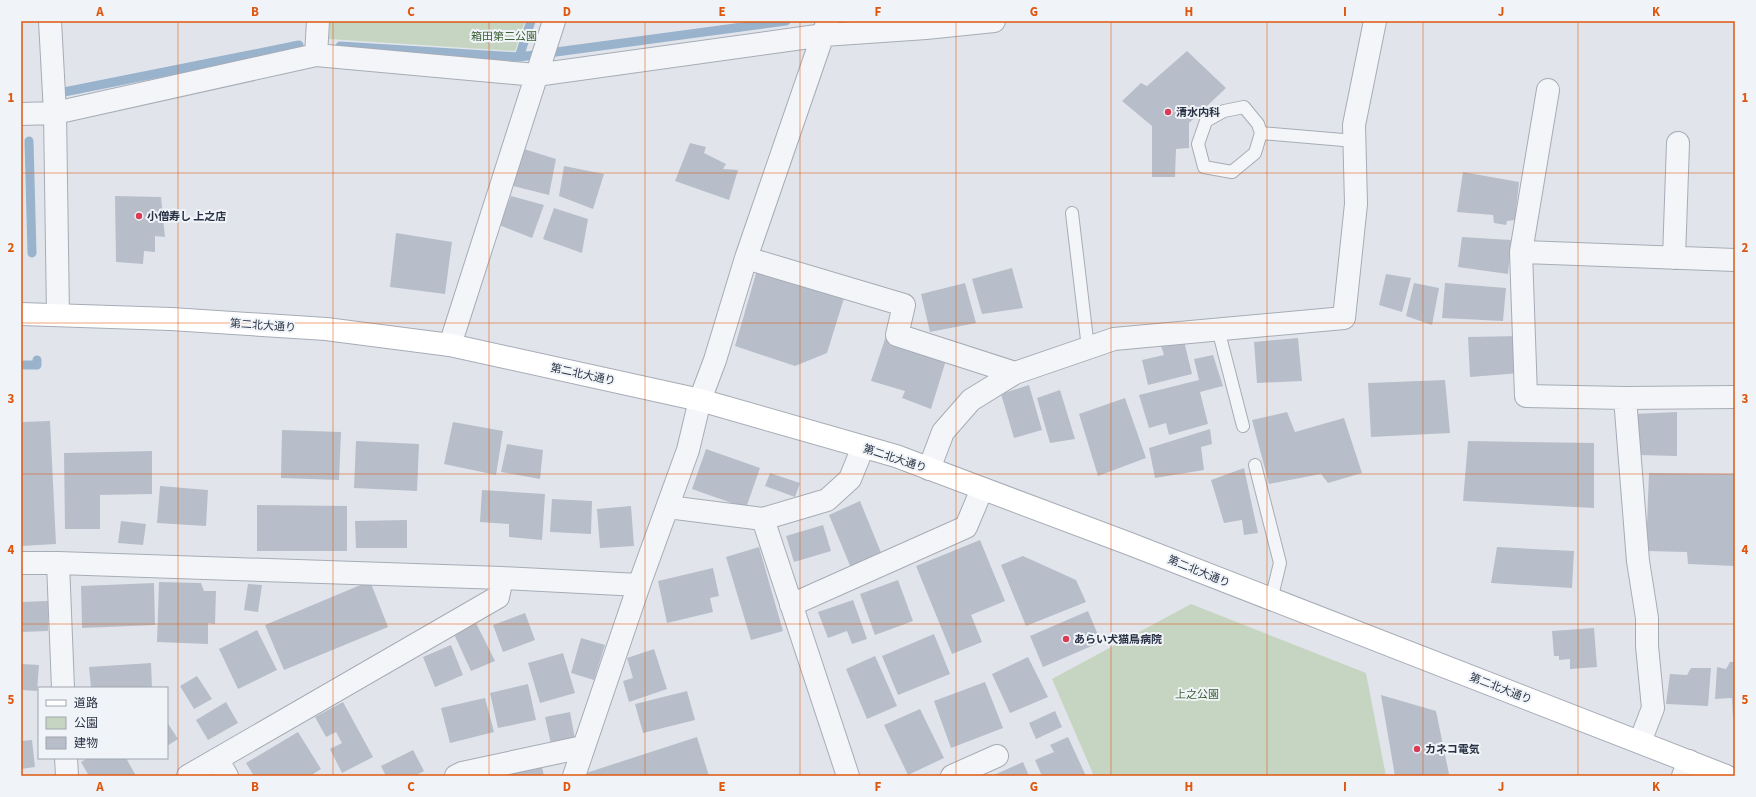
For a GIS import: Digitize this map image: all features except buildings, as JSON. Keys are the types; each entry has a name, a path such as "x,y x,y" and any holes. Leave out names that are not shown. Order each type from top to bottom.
{"street":[{"path":"50,21 54,113 58,315"},
{"path":"316,55 318,21"},
{"path":"21,114 54,113 316,55 539,69 826,30 926,28 994,21"},
{"path":"929,468 943,432 972,400 1015,373 1114,339 1344,318 1356,204 1354,125 1375,21"},
{"path":"450,345 554,22"},
{"path":"574,776 639,585 688,450 700,400 715,360 746,258 826,30"},
{"path":"1548,90 1521,252 1526,396 1625,398 1735,397"},
{"path":"1674,258 1678,144"},
{"path":"1521,252 1735,260"},
{"path":"746,258 904,305 897,335 1015,373"},
{"name":"第二北大通り","path":"21,314 171,319 326,330 450,345 700,400 896,456 929,468 1130,544 1270,600 1640,742 1686,769 1726,776"},
{"path":"1625,398 1638,561 1647,618 1647,646 1653,708 1640,742"},
{"path":"668,507 763,519 827,500 850,479 862,446"},
{"path":"791,605 966,528 982,489"},
{"path":"763,519 848,776"},
{"path":"21,563 502,578 639,585"},
{"path":"58,563 63,687"},
{"path":"188,776 222,767 498,597 502,578"},
{"path":"456,776 462,773 583,747"},
{"path":"952,776 997,756"},
{"path":"66,759 67,776"}],"lane":[{"path":"1244,107 1258,124 1261,133 1255,152 1232,172 1204,166 1198,144 1206,121 1224,111 1244,107"},
{"path":"1261,133 1355,141"},
{"path":"1072,213 1088,348"},
{"path":"1218,329 1243,426"},
{"path":"1255,465 1280,563 1270,600"}],"green space":[{"name":"箱田第二公園","path":"330,21 525,21 515,51 329,39"},
{"name":"上之公園","path":"1191,604 1366,673 1386,776 1094,776 1052,679"}],"waterway":[{"path":"519,57 531,21"},
{"path":"340,46 519,57 786,21"},
{"path":"64,92 299,45"},
{"path":"29,141 32,253"},
{"path":"21,365 37,365 37,360"}],"place":[{"name":"清水内科","path":"1168,112"},
{"name":"小僧寿し 上之店","path":"139,216"},
{"name":"あらい犬猫鳥病院","path":"1066,639"},
{"name":"カネコ電気","path":"1417,749"}]}
